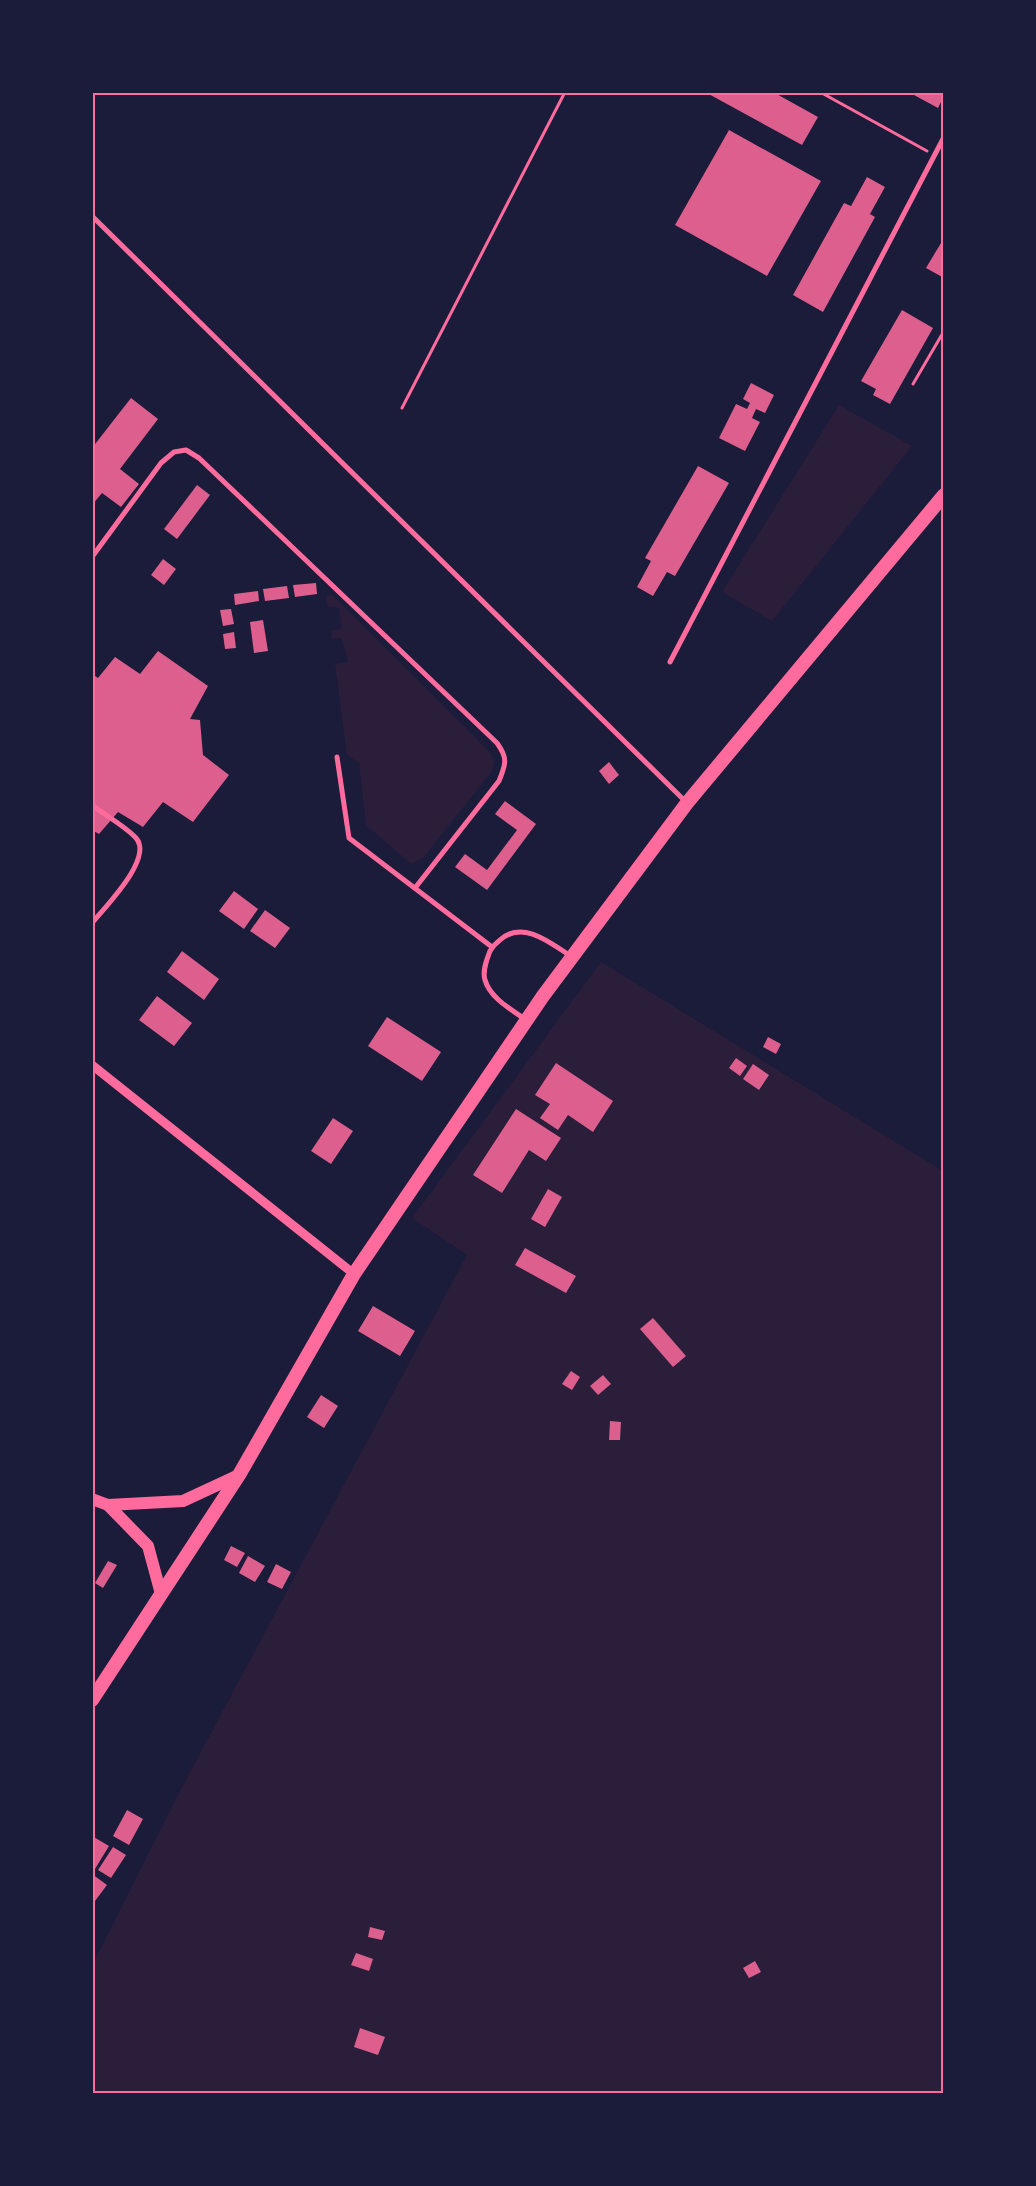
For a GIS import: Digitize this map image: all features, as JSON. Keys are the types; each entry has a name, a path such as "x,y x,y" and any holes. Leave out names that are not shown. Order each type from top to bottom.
{"highway":[{"path":"92,1700 239,1475 354,1274 572,957 687,803 944,495"}],"main road":[{"path":"92,1499 108,1505 183,1501 239,1475"},
{"path":"108,1505 148,1546 161,1594"}],"street":[{"path":"670,662 934,155 941,148 944,137"},
{"path":"92,216 687,803"},
{"path":"92,557 161,463 174,452 186,450 199,458 497,743 505,754 504,767 499,781 415,888"},
{"path":"337,757 349,838 492,947"},
{"path":"92,805 138,839 141,854 136,866 92,923"},
{"path":"527,1021 494,996 485,980 485,962 492,947 505,935 522,932 541,936 572,957"},
{"path":"92,1065 354,1274"}],"path":[{"path":"402,408 565,92"},
{"path":"820,92 934,155"},
{"path":"913,384 944,331"}],"shaded area":[{"path":"839,405 912,446 772,621 722,592"},
{"path":"331,594 489,751 494,760 492,771 423,858 411,864 366,825 359,763 347,755 335,664 348,662 342,638 332,639 331,630 341,629 339,608 328,607 326,597"},
{"path":"601,962 943,1171 943,2093 93,2093 92,1966 181,1789 467,1255 412,1218"}],"building":[{"path":"705,92 773,92 818,117 802,145"},
{"path":"915,92 944,92 944,96 938,108 914,95"},
{"path":"729,130 821,181 767,276 675,225"},
{"path":"867,177 885,187 870,214 875,217 823,312 793,295 844,203 851,206"},
{"path":"944,238 944,278 926,268"},
{"path":"902,310 933,328 890,404 873,395 876,389 861,381"},
{"path":"751,383 774,395 765,413 756,409 752,418 760,422 745,451 719,438 736,404 747,409 750,403 743,399"},
{"path":"131,398 158,419 120,469 139,484 121,507 102,493 92,505 92,448"},
{"path":"698,466 729,483 675,576 667,572 653,596 637,587 651,561 645,558"},
{"path":"197,485 210,495 177,539 164,529"},
{"path":"163,559 176,569 164,585 151,575"},
{"path":"316,583 317,594 295,597 293,585"},
{"path":"287,586 289,598 265,601 263,589"},
{"path":"258,591 259,601 235,605 234,594"},
{"path":"231,609 234,624 223,626 220,610"},
{"path":"263,620 268,651 254,653 250,622"},
{"path":"234,632 236,648 225,649 223,634"},
{"path":"158,651 208,686 190,719 200,720 203,755 229,775 193,822 163,802 143,827 118,812 99,834 92,830 92,674 98,678 115,657 140,674"},
{"path":"609,762 619,775 609,784 599,771"},
{"path":"505,801 536,824 487,890 455,867 465,854 487,870 517,830 495,814"},
{"path":"234,891 258,909 244,929 219,911"},
{"path":"265,910 290,928 275,948 250,931"},
{"path":"182,951 219,979 204,1000 167,972"},
{"path":"157,996 192,1023 174,1046 139,1020"},
{"path":"387,1017 441,1052 422,1081 368,1046"},
{"path":"768,1037 781,1044 776,1054 763,1047"},
{"path":"736,1058 747,1066 740,1076 729,1068"},
{"path":"556,1063 613,1101 593,1132 568,1115 558,1130 540,1118 550,1104 535,1095"},
{"path":"753,1064 769,1075 759,1090 743,1079"},
{"path":"516,1109 561,1138 546,1161 529,1150 502,1193 473,1175"},
{"path":"333,1118 353,1131 331,1164 311,1151"},
{"path":"548,1189 562,1197 545,1227 531,1219"},
{"path":"525,1248 576,1276 566,1293 515,1265"},
{"path":"373,1306 415,1331 400,1356 358,1331"},
{"path":"653,1318 686,1356 673,1367 640,1329"},
{"path":"571,1371 580,1377 572,1390 562,1384"},
{"path":"603,1375 611,1384 598,1395 590,1386"},
{"path":"321,1395 338,1406 324,1428 307,1417"},
{"path":"610,1421 621,1422 620,1440 609,1440"},
{"path":"231,1546 245,1553 237,1567 224,1560"},
{"path":"248,1556 265,1566 255,1582 239,1573"},
{"path":"108,1561 117,1565 103,1588 95,1583"},
{"path":"276,1564 291,1572 282,1589 267,1582"},
{"path":"127,1810 143,1819 129,1845 113,1836"},
{"path":"92,1836 109,1846 95,1869 92,1867"},
{"path":"113,1847 126,1855 111,1878 98,1870"},
{"path":"92,1874 107,1885 92,1905"},
{"path":"370,1927 385,1931 382,1940 368,1937"},
{"path":"356,1953 373,1959 369,1971 351,1965"},
{"path":"755,1961 761,1972 749,1978 743,1968"},
{"path":"360,2028 385,2037 378,2055 354,2047"}]}
